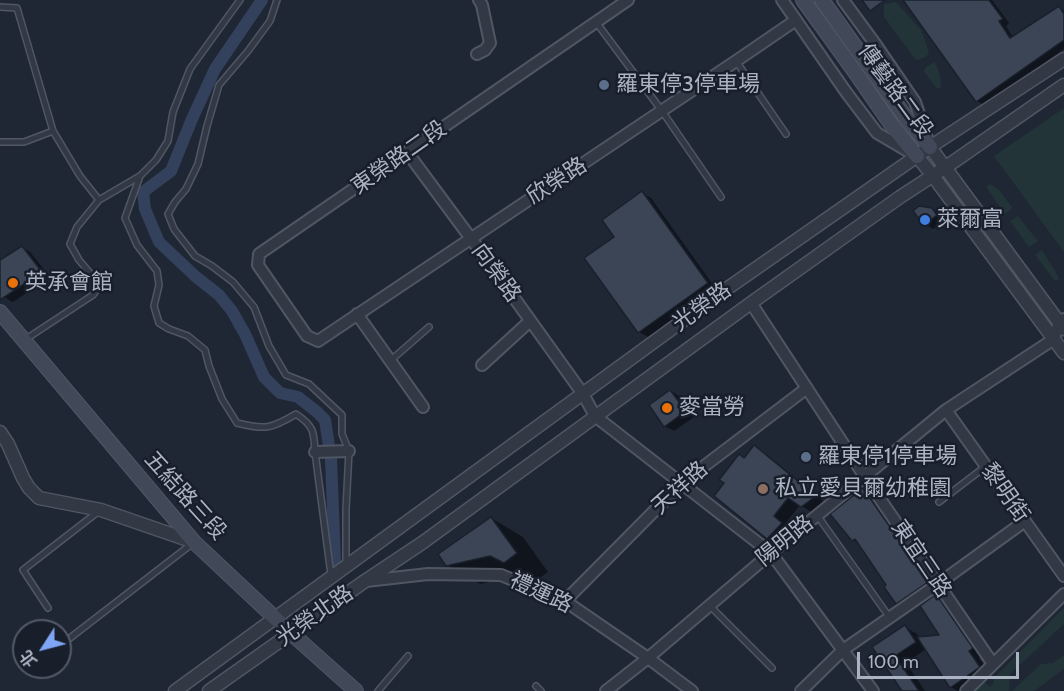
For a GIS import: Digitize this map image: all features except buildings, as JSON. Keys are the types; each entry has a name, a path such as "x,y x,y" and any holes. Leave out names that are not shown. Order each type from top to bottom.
{"main road":[{"name":"傳藝路二段","path":"803,0 916,156"},
{"name":"傳藝路二段","path":"822,0 904,115 930,147"},
{"name":"五結路三段","path":"0,312 194,542 356,691"}],"street":[{"path":"477,54 485,50 490,43 479,0"},
{"name":"東榮路二段","path":"318,341 307,336 258,265 259,254 628,0"},
{"name":"傳藝路二段","path":"782,0 877,133 916,156"},
{"name":"傳藝路二段","path":"843,0 915,102 930,147"},
{"name":"欣榮路","path":"318,341 796,20"},
{"name":"光榮路","path":"346,565 725,290 916,156 1064,59"},
{"name":"光榮路","path":"422,543 751,303 900,197 1064,85"},
{"path":"930,147 1062,323 1054,339"},
{"name":"向榮路","path":"407,152 583,394 595,416"},
{"path":"916,156 1064,354"},
{"name":"東宜三路","path":"751,303 864,477 993,664"},
{"path":"357,314 423,407"},
{"path":"482,365 530,321"},
{"name":"陽明路","path":"606,691 946,410 1054,339"},
{"name":"天祥路","path":"565,601 681,483 807,388"},
{"name":"黎明街","path":"946,410 1064,576"},
{"path":"595,416 771,553 873,691"},
{"path":"0,432 8,444 22,478 39,498 100,510 194,542"},
{"path":"315,452 350,451"},
{"path":"801,691 843,650 1025,521"},
{"name":"光榮北路","path":"209,691 422,543"},
{"name":"光榮北路","path":"175,691 346,565"},
{"name":"禮運路","path":"365,581 428,574 501,575 565,601 692,691"},
{"path":"966,691 1064,594"}],"lane":[{"path":"24,340 93,295 98,288 96,280 79,260 70,244 77,227 99,200 140,176 156,160 168,141 173,112 190,69 240,0"},
{"path":"277,0 270,21 219,85 198,164 186,189 168,214 174,229 195,256 233,282 254,308 269,346 286,375 309,384 342,415 342,434 350,451 346,509 346,565"},
{"path":"0,7 17,8 53,131 80,176 99,200"},
{"path":"596,22 662,111 721,198"},
{"path":"736,61 786,134"},
{"path":"0,142 24,142 53,131"},
{"path":"140,176 125,218 137,245 157,271 159,285 154,306 159,323 188,336 205,350 222,399 237,423 254,427 275,427 296,414 305,420 314,433 332,576"},
{"path":"390,361 429,327"},
{"path":"939,502 986,466"},
{"path":"48,608 23,570 100,510"},
{"path":"817,515 890,618"},
{"path":"72,636 194,542"},
{"path":"709,605 772,668"},
{"path":"378,691 408,656"}],"shaded area":[{"path":"896,2 921,30 929,52 926,57 915,59 884,17 885,4"},
{"path":"934,62 940,75 940,89 924,72 925,68"},
{"path":"1064,108 1064,252 994,156"},
{"path":"990,184 999,190 1012,207 1005,214 987,188"},
{"path":"1018,216 1037,240 1029,247 1010,221"},
{"path":"1042,250 1058,276 1059,279 1055,281 1035,255"},
{"path":"1064,608 1064,624 1010,674 1009,691 974,691 983,681 990,687 994,678"},
{"path":"1064,655 1064,669 1034,691 1012,691 1041,664 1053,663"}],"waterway":[{"path":"262,0 215,69 171,171 143,192 145,209 159,242 219,295 232,311 264,377 280,393 298,397 325,420 331,459 335,561"}],"place":[{"name":"羅東停3停車場","path":"604,85"},
{"name":"萊爾富","path":"925,220"},
{"name":"英承會館","path":"13,283"},
{"name":"麥當勞","path":"667,408"},
{"name":"羅東停1停車場","path":"806,457"},
{"name":"私立愛貝爾幼稚園","path":"763,489"}]}
